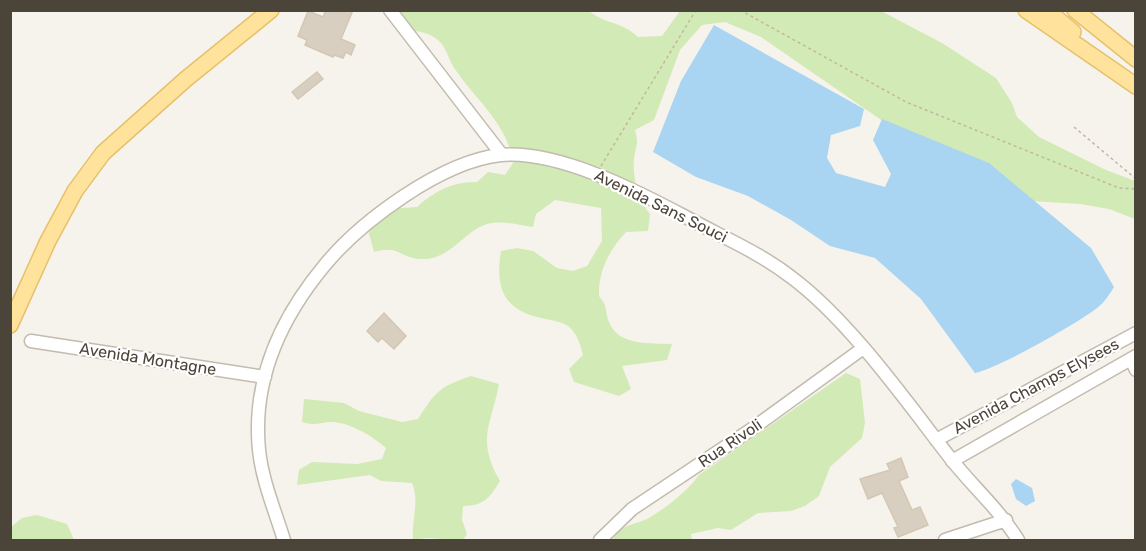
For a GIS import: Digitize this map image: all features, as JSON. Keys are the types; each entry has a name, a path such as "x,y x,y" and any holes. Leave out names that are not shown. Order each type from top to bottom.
{"main road":[{"path":"10,325 48,242 75,191 96,162 121,136 186,79 271,10"},
{"path":"1026,10 1136,86"},
{"path":"1047,10 1136,86"},
{"path":"1075,10 1136,59"}],"street":[{"path":"390,10 502,155"},
{"name":"Avenida Sans Souci","path":"284,540 259,450 259,419 267,358 294,304 329,260 347,242 409,192 429,180 481,160 502,155 537,159 596,173 666,205 790,276 810,293 862,349 952,461 1006,520 1018,540"},
{"name":"Avenida Champs Elysees","path":"936,440 1136,333"},
{"name":"Avenida Montagne","path":"31,341 265,377"},
{"name":"Rua Rivoli","path":"600,540 632,509 749,431 862,349"},
{"name":"Avenida Champs Elysees","path":"952,461 1134,362"},
{"path":"945,540 1006,520"}],"path":[{"path":"596,173 696,10"},
{"path":"740,10 906,102 1119,188 1136,189"},
{"path":"1074,127 1136,179"}],"green space":[{"path":"398,11 589,11 602,19 626,28 638,37 662,36 680,11 881,11 942,43 996,78 1012,103 1017,117 1039,137 1106,170 1135,181 1135,219 1109,209 1080,204 1031,201 971,182 761,37 725,22 702,25 680,50 654,120 635,130 637,142 634,159 635,181 650,214 648,231 626,232 614,246 600,278 599,296 604,303 613,330 636,342 672,344 667,360 622,366 631,389 619,396 574,382 569,369 583,355 574,332 562,323 518,309 505,295 499,276 501,251 517,248 533,251 557,268 573,271 587,266 602,241 601,208 555,200 536,214 533,227 504,223 487,224 441,255 432,258 409,257 389,250 374,252 368,230 388,209 417,207 430,196 445,188 460,183 477,182 488,172 505,175 513,163 510,149 497,123 461,78 441,43 436,38 422,32 410,30"},
{"path":"846,373 860,379 865,423 862,438 830,467 819,496 805,506 791,511 758,513 731,530 718,528 691,534 692,540 613,540 620,530 647,519 665,507 683,493 699,475"},
{"path":"471,376 499,384 489,422 487,443 500,481 493,492 481,503 463,506 462,520 467,534 463,540 426,538 413,540 415,497 412,483 381,481 370,475 297,485 299,470 312,462 357,464 382,459 386,448 375,439 345,424 302,422 304,399 344,403 359,411 402,422 418,419 439,391"},
{"path":"37,515 67,524 74,540 11,540 11,527 22,518"}],"water":[{"path":"714,25 864,109 860,126 831,135 827,158 836,173 885,187 891,174 873,140 882,119 989,163 1091,248 1114,287 1109,296 1097,308 1056,334 1018,355 975,373 921,299 875,258 830,246 791,220 748,196 696,177 653,152 681,81"},
{"path":"1016,479 1032,488 1035,501 1026,506 1016,499 1011,484"}],"building":[{"path":"326,10 353,10 341,39 355,45 351,55 346,52 343,58 334,55 333,57 305,45 307,40 298,36 308,11 323,17"},
{"path":"317,72 323,79 298,99 292,92"},
{"path":"384,313 406,336 394,349 382,338 378,342 367,331"},
{"path":"901,458 908,477 899,481 912,510 920,507 928,525 898,537 894,528 898,527 882,493 868,499 860,479 890,470 887,464"}]}
